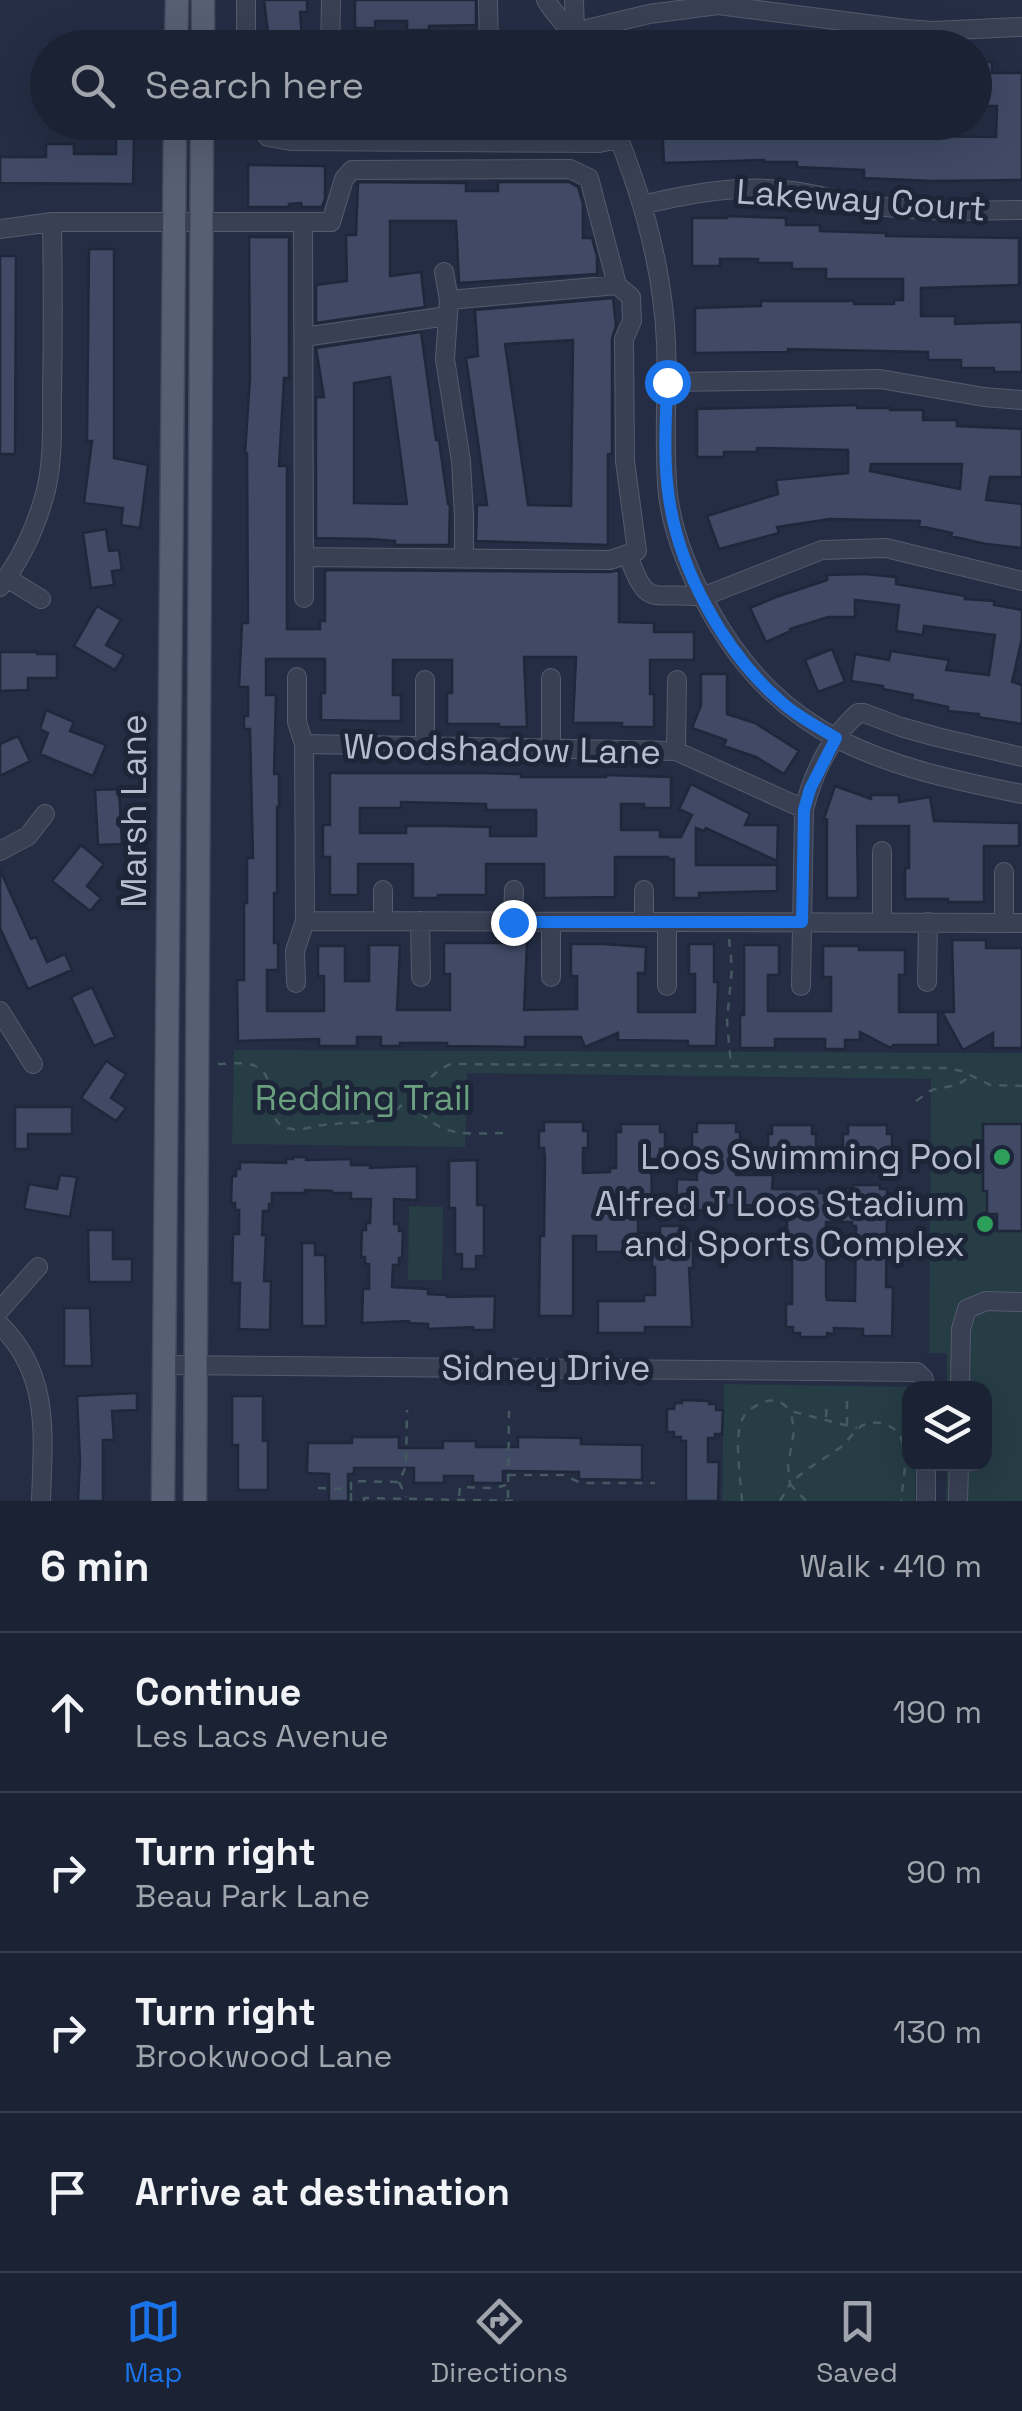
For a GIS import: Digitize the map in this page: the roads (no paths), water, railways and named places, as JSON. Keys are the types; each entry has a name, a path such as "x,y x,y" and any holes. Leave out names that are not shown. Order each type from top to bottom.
{"main road":[{"name":"Marsh Lane","path":"163,1501 175,140"},
{"name":"Marsh Lane","path":"195,1501 202,140"}],"street":[{"path":"246,0 246,30"},
{"path":"330,30 331,0"},
{"path":"488,0 489,30"},
{"path":"546,0 569,30"},
{"path":"574,0 577,30"},
{"path":"605,30 649,14 718,5 919,30 1020,27"},
{"path":"177,7 203,6"},
{"path":"285,140 603,140"},
{"path":"618,140 642,205 661,294 666,338 669,500 688,565 719,628 766,688 836,738 912,770 1022,794"},
{"path":"0,228 52,222 331,222 344,179 352,170 570,169 590,178 617,285 631,296 632,320 624,339 625,460 638,551 610,560 304,557"},
{"name":"Lakeway Court","path":"642,205 718,190 760,188 886,207 1022,210"},
{"path":"41,599 4,582 35,524 47,487 52,418 52,222"},
{"path":"303,222 304,598"},
{"path":"444,272 448,308 446,359 461,461 464,559"},
{"path":"304,338 448,308 617,285"},
{"path":"667,382 880,379 1022,400"},
{"path":"628,554 636,578 647,592 663,598 682,594 702,596 822,550 886,548 1022,581"},
{"path":"297,678 298,722 304,744"},
{"path":"551,678 551,748"},
{"path":"424,746 425,680"},
{"path":"676,751 677,680"},
{"path":"802,986 804,810 814,777 836,738 858,713 1022,757"},
{"name":"Woodshadow Lane","path":"296,983 295,951 305,921 304,744 676,751 804,810"},
{"path":"0,851 28,836 45,814"},
{"path":"882,851 882,922"},
{"path":"305,921 1013,923 1004,872"},
{"path":"383,890 384,921"},
{"path":"513,922 514,890"},
{"path":"644,890 644,922"},
{"path":"420,921 421,976"},
{"path":"551,922 551,976"},
{"path":"667,922 667,986"},
{"path":"927,982 928,922"},
{"path":"0,1011 32,1064"},
{"path":"0,1310 38,1267"},
{"path":"960,1380 960,1329 967,1308 986,1301 1022,1302"},
{"path":"0,1325 24,1355 40,1396 41,1501"},
{"name":"Sidney Drive","path":"164,1365 917,1372 924,1381"},
{"name":"Sidney Drive","path":"929,1381 938,1372 960,1380"},
{"path":"926,1471 926,1501"},
{"path":"958,1471 958,1501"}],"place":[{"name":"Loos Swimming Pool","path":"1002,1157"},
{"name":"Alfred J Loos Stadium and Sports Complex","path":"985,1224"}],"park label":[{"name":"Redding Trail","path":"363,1098"}]}
